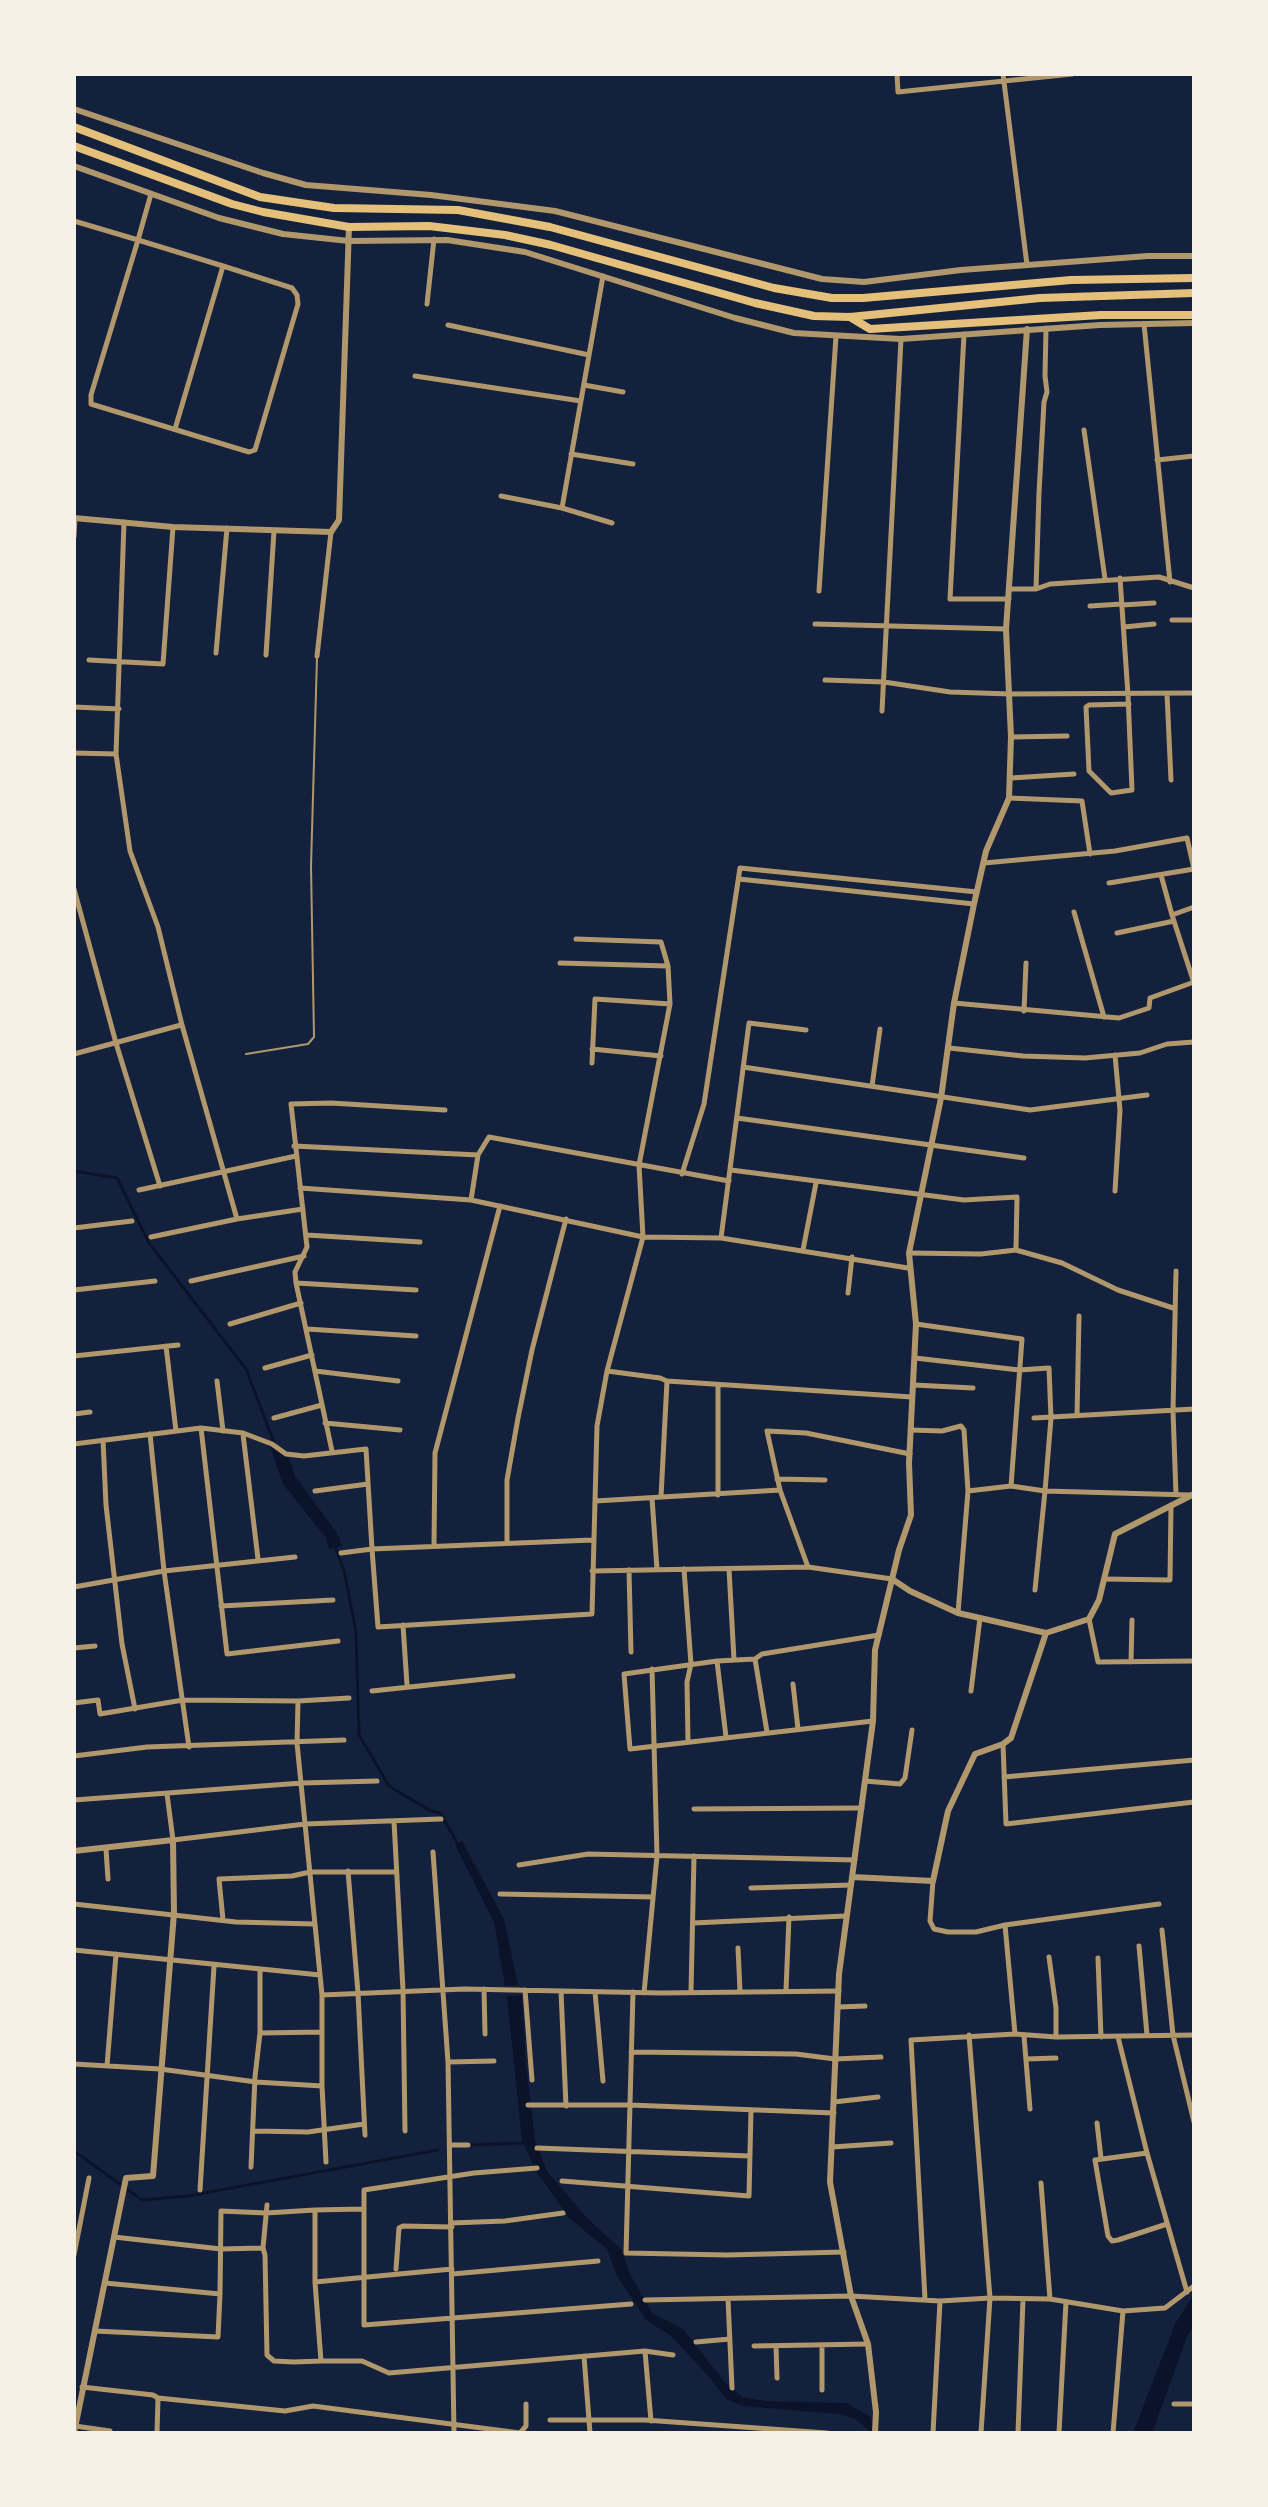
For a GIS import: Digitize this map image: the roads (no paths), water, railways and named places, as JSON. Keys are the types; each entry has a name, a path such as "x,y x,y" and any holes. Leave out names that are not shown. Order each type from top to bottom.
{"highway":[{"path":"74,127 260,197 334,208 417,208 550,227 774,288 832,298 1071,280 1194,278"},
{"path":"76,147 232,204 349,227 429,226 505,235 814,316 850,317 1040,298 1194,293"},
{"path":"850,317 870,329 1101,315 1194,315"}],"street":[{"path":"897,74 898,92 1003,78 1072,74"},
{"path":"1003,78 1027,265"},
{"path":"74,109 306,185 431,195 555,211 822,279 864,282 961,270 1148,256 1194,256"},
{"path":"74,166 219,218 283,234 349,241 434,239 525,252 764,327 794,333 901,339 1027,329 1194,323"},
{"path":"74,221 138,240 223,266 292,288 298,304 259,445 255,450 249,452 91,404 91,395 138,240 151,194"},
{"path":"317,656 331,532 339,520 349,227"},
{"path":"427,304 434,239"},
{"path":"175,429 223,266"},
{"path":"562,508 603,276"},
{"path":"1143,323 1170,582"},
{"path":"448,325 589,355"},
{"path":"1036,589 1039,478 1047,392 1046,328"},
{"path":"875,2433 876,2412 868,2344 851,2296 830,2182 839,1991 845,1916 873,1721 875,1650 911,1515 910,1454 916,1324 908,1268 909,1253 941,1098 954,1003 974,904 986,851 1009,798 1011,737 1006,629 1027,329"},
{"path":"964,333 950,599 1009,599"},
{"path":"819,591 836,336"},
{"path":"882,711 901,339"},
{"path":"415,376 581,401"},
{"path":"584,385 623,392"},
{"path":"1084,430 1105,579"},
{"path":"571,454 633,464"},
{"path":"1157,460 1194,458"},
{"path":"501,496 562,508 612,523"},
{"path":"74,537 75,518 173,527 331,532"},
{"path":"124,522 116,754 130,851 158,927 182,1025 237,1219"},
{"path":"89,660 163,664 173,527"},
{"path":"216,653 227,528"},
{"path":"266,655 274,531"},
{"path":"1009,589 1159,577 1194,588"},
{"path":"1120,578 1129,704 1132,790 1111,793 1089,771 1086,707 1129,704"},
{"path":"1090,606 1154,603"},
{"path":"1172,620 1194,620"},
{"path":"815,624 1006,629"},
{"path":"1124,627 1154,624"},
{"path":"825,680 884,682 950,692 1194,693"},
{"path":"1167,694 1171,780"},
{"path":"74,707 119,709"},
{"path":"1011,737 1067,736"},
{"path":"74,753 116,754"},
{"path":"1011,778 1074,774"},
{"path":"1009,798 1082,801 1090,854"},
{"path":"984,863 1090,854 1187,838 1194,869 1109,883"},
{"path":"682,1174 704,1104 740,868 977,892"},
{"path":"954,1003 1119,1018 1149,1008 1150,998 1194,982 1161,875"},
{"path":"739,879 974,904"},
{"path":"851,879 851,891"},
{"path":"74,889 116,1043 160,1186"},
{"path":"1117,933 1173,918 1194,907"},
{"path":"1074,912 1104,1017"},
{"path":"74,1444 201,1428 243,1433 272,1444 286,1454 304,1456 366,1449 378,1627 592,1614 597,1426 607,1371 643,1237 639,1165 670,1004 668,966 661,942 576,939"},
{"path":"560,963 668,966"},
{"path":"1024,1011 1026,963"},
{"path":"592,1063 595,999 670,1004"},
{"path":"721,1238 749,1023 806,1030"},
{"path":"74,1054 182,1025"},
{"path":"872,1086 880,1029"},
{"path":"949,1048 1023,1056 1085,1058 1140,1053 1167,1044 1194,1042"},
{"path":"592,1049 661,1056"},
{"path":"1115,1055 1120,1110 1115,1191"},
{"path":"743,1067 1030,1110 1147,1095"},
{"path":"332,1451 296,1283 295,1272 305,1256 307,1235 290,1108 295,1103 445,1110"},
{"path":"737,1118 1024,1158"},
{"path":"471,1200 478,1155 489,1137 729,1181"},
{"path":"294,1146 478,1155"},
{"path":"139,1190 296,1156"},
{"path":"731,1170 964,1200 1017,1197 1016,1250"},
{"path":"803,1250 816,1183"},
{"path":"300,1188 471,1200 643,1237 721,1238 908,1268"},
{"path":"434,1545 435,1453 500,1206"},
{"path":"151,1237 303,1209"},
{"path":"507,1541 507,1480 518,1418 566,1219"},
{"path":"77,1228 132,1221"},
{"path":"307,1235 420,1242"},
{"path":"909,1253 981,1254 1016,1250 1062,1263 1118,1290 1173,1308"},
{"path":"191,1281 305,1256"},
{"path":"848,1293 852,1257"},
{"path":"1176,1271 1173,1308 1176,1495"},
{"path":"74,1290 155,1281"},
{"path":"296,1283 416,1290"},
{"path":"230,1324 301,1303"},
{"path":"1077,1416 1079,1316"},
{"path":"916,1324 1022,1339 1011,1486"},
{"path":"307,1329 416,1336"},
{"path":"74,1356 178,1345"},
{"path":"166,1346 176,1431"},
{"path":"265,1368 312,1355"},
{"path":"915,1358 1019,1370 1049,1368 1051,1418 1035,1590"},
{"path":"315,1371 398,1381"},
{"path":"607,1371 667,1381 913,1397"},
{"path":"217,1381 223,1431"},
{"path":"661,1497 667,1381"},
{"path":"718,1385 718,1495"},
{"path":"914,1385 973,1388"},
{"path":"274,1418 322,1405"},
{"path":"1034,1418 1194,1409"},
{"path":"74,1414 90,1412"},
{"path":"325,1423 400,1430"},
{"path":"911,1430 942,1431 963,1427 968,1491 958,1613"},
{"path":"201,1428 227,1654 338,1641"},
{"path":"808,1567 780,1490 767,1431 806,1433 910,1454"},
{"path":"243,1433 258,1559"},
{"path":"150,1434 164,1571 189,1747"},
{"path":"103,1440 106,1505 122,1644 135,1709"},
{"path":"777,1479 825,1480"},
{"path":"315,1491 368,1484"},
{"path":"968,1491 1011,1486 1045,1491 1192,1495"},
{"path":"595,1501 780,1490"},
{"path":"1192,1495 1115,1534 1099,1600 1089,1619 1098,1662 1194,1661"},
{"path":"652,1498 657,1569"},
{"path":"1104,1579 1170,1580 1171,1505"},
{"path":"341,1553 507,1541 592,1540"},
{"path":"74,1587 164,1571 295,1557"},
{"path":"592,1571 808,1567 892,1579 910,1591 958,1613 1046,1633 1089,1619"},
{"path":"729,1568 734,1660"},
{"path":"684,1569 691,1664 687,1682 688,1742"},
{"path":"629,1570 631,1652"},
{"path":"221,1606 333,1600"},
{"path":"971,1691 980,1618"},
{"path":"1131,1662 1132,1620"},
{"path":"403,1625 407,1685"},
{"path":"1046,1633 1011,1738 975,1754 948,1811 933,1881 930,1921 934,1929 976,1932 1005,1925 1159,1904"},
{"path":"873,1721 630,1749 624,1674 755,1659 762,1654 879,1635"},
{"path":"74,1648 95,1646"},
{"path":"755,1659 767,1733"},
{"path":"717,1661 726,1737"},
{"path":"644,1993 657,1856 652,1669"},
{"path":"372,1691 513,1676"},
{"path":"793,1684 798,1729"},
{"path":"74,1703 98,1700 100,1714 183,1700 349,1698"},
{"path":"298,1701 297,1743 322,1995 326,2162"},
{"path":"865,1781 900,1784 905,1778 912,1730"},
{"path":"74,1756 147,1747 344,1740"},
{"path":"1003,1744 1006,1824 1194,1802"},
{"path":"1004,1777 1194,1760"},
{"path":"74,1800 302,1783 377,1781"},
{"path":"110,2431 75,2430 126,2178 153,2176 174,1913 173,1840 167,1794"},
{"path":"694,1809 862,1808"},
{"path":"74,1851 305,1824 441,1819"},
{"path":"394,1821 403,1990 405,2131"},
{"path":"106,1849 108,1879"},
{"path":"433,1852 448,2062 454,2433"},
{"path":"519,1865 588,1854 855,1860"},
{"path":"691,1992 694,1856"},
{"path":"348,1871 365,2135"},
{"path":"223,1920 219,1879 292,1876 310,1872 395,1872"},
{"path":"751,1888 852,1881 933,1881"},
{"path":"500,1894 653,1897"},
{"path":"74,1904 223,1920 315,1924"},
{"path":"693,1923 845,1916"},
{"path":"786,1990 789,1917"},
{"path":"1005,1925 1015,2034"},
{"path":"1162,1930 1173,2035 1194,2122"},
{"path":"1139,1946 1147,2035"},
{"path":"738,1948 740,1991"},
{"path":"74,1950 320,1975"},
{"path":"107,2066 116,1954"},
{"path":"1049,1957 1056,2008 1056,2037"},
{"path":"1098,1958 1101,2037"},
{"path":"200,2190 214,1966"},
{"path":"251,2167 260,2033 260,1970"},
{"path":"484,1989 485,2034"},
{"path":"322,1995 484,1989 644,1993 839,1991"},
{"path":"525,1990 532,2080"},
{"path":"561,1991 566,2106"},
{"path":"595,1992 603,2081"},
{"path":"633,1992 626,2253 727,2255 844,2252"},
{"path":"839,2007 865,2006"},
{"path":"260,2033 322,2032"},
{"path":"925,2299 911,2040 1015,2034 1056,2037 1194,2035"},
{"path":"969,2035 990,2298 981,2433"},
{"path":"1024,2036 1030,2109"},
{"path":"1118,2037 1187,2292"},
{"path":"631,2052 796,2054 835,2059 881,2057"},
{"path":"1026,2059 1056,2058"},
{"path":"448,2062 494,2061"},
{"path":"74,2064 207,2073 256,2082 322,2086"},
{"path":"834,2102 878,2097"},
{"path":"528,2105 630,2105 834,2113"},
{"path":"562,2181 749,2196 751,2110"},
{"path":"1097,2123 1101,2158"},
{"path":"254,2131 324,2131 364,2124"},
{"path":"832,2147 891,2143"},
{"path":"450,2145 468,2145"},
{"path":"537,2148 750,2156"},
{"path":"1147,2153 1095,2160 1110,2239 1118,2240 1167,2224"},
{"path":"537,2168 364,2190 364,2325 631,2304"},
{"path":"74,2255 89,2178"},
{"path":"1041,2183 1050,2299"},
{"path":"267,2205 263,2248 267,2355 274,2361 362,2361 389,2373 645,2351 673,2355"},
{"path":"95,2331 218,2337 221,2211 266,2213 362,2209"},
{"path":"315,2210 315,2282 321,2361"},
{"path":"396,2269 399,2228 505,2221 563,2213"},
{"path":"114,2237 221,2249 263,2248"},
{"path":"315,2282 598,2261"},
{"path":"105,2283 220,2294"},
{"path":"645,2300 851,2296 940,2301 1050,2299 1123,2311 1165,2308 1194,2286"},
{"path":"728,2299 732,2388"},
{"path":"1018,2433 1023,2299"},
{"path":"933,2433 940,2301"},
{"path":"1059,2433 1066,2302"},
{"path":"1113,2433 1123,2311"},
{"path":"696,2342 730,2339"},
{"path":"754,2346 868,2344"},
{"path":"822,2345 822,2390"},
{"path":"776,2346 777,2378"},
{"path":"645,2351 651,2421"},
{"path":"584,2356 590,2433"},
{"path":"82,2387 285,2411 313,2406 520,2433 526,2426 526,2404"},
{"path":"157,2433 158,2398"},
{"path":"1174,2404 1194,2404"},
{"path":"550,2420 748,2425 827,2433"}],"lane":[{"path":"246,1054 308,1044 314,1037 311,819 317,656"}],"water":[{"path":"270,1446 288,1456 295,1476 337,1533 342,1546 329,1549 326,1538 283,1484"},
{"path":"462,1841 504,1919 518,1985 505,1986 494,1922 455,1845"},
{"path":"522,1995 535,2140 547,2171 586,2217 621,2249 630,2274 652,2313 683,2329 724,2381 742,2397 766,2401 846,2403 871,2417 872,2433 855,2419 840,2414 743,2406 726,2399 671,2336 646,2320 617,2276 607,2249 569,2218 536,2171 522,2141 507,1996"},
{"path":"1194,2294 1194,2325 1152,2433 1133,2433 1175,2324"}],"waterway":[{"path":"74,1171 117,1178 149,1243 246,1369 275,1445"},
{"path":"335,1547 344,1570 356,1632 359,1735 389,1786 429,1810 440,1813 458,1844"},
{"path":"468,2145 524,2143"},
{"path":"74,2151 142,2200 188,2196 438,2150"}]}
